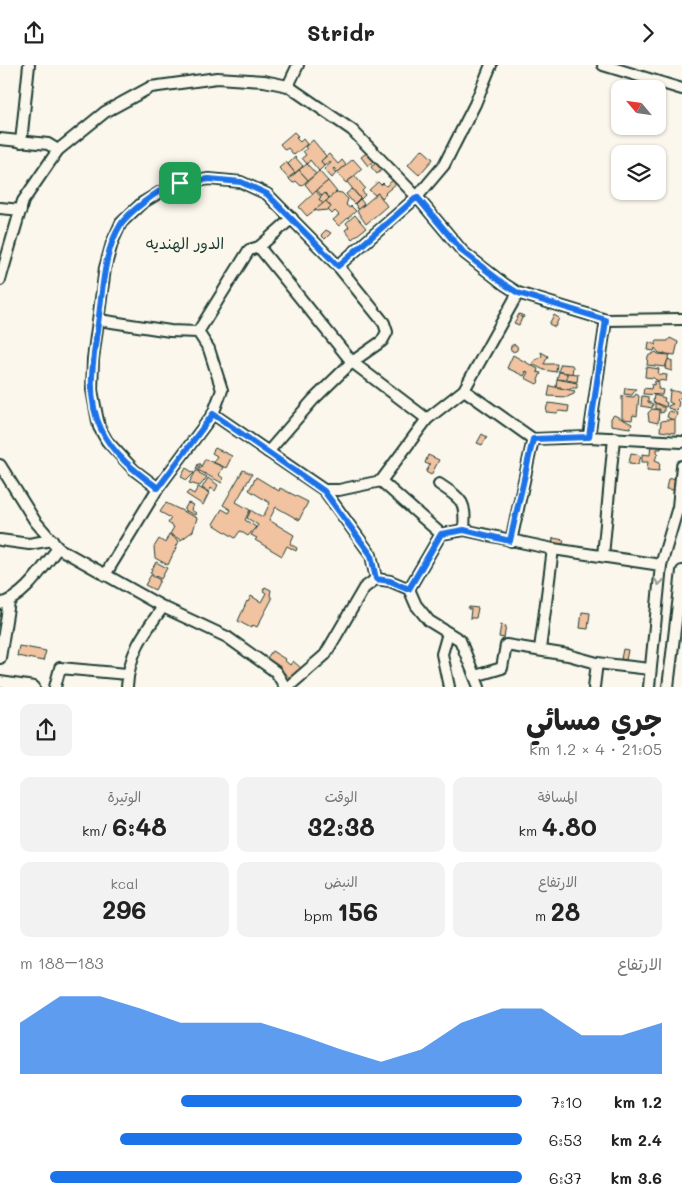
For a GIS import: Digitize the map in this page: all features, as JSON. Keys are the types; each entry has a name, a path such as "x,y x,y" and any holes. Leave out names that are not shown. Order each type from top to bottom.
{"street":[{"path":"21,142 29,65"},
{"path":"288,86 298,65"},
{"path":"338,266 417,197 444,165 475,104 491,65"},
{"path":"603,65 682,89"},
{"path":"0,280 23,201 58,150 105,112 151,87 217,78 264,81 288,86 352,130 417,197 463,252 518,293 606,320 682,319"},
{"path":"0,139 48,144 58,150"},
{"path":"158,488 134,470 116,453 107,441 100,427 92,390 93,359 105,268 112,243 121,223 142,203 172,185 209,179 241,182 267,194 338,266 384,323 388,332 382,341 352,362 313,400 268,452"},
{"path":"0,207 21,210"},
{"path":"198,332 249,250 259,247 292,218"},
{"path":"259,247 352,362 427,419"},
{"path":"324,491 339,490 381,481 427,419 464,390 518,293"},
{"path":"589,437 606,320"},
{"path":"99,321 170,331 198,332"},
{"path":"106,575 158,488 213,414 222,390 209,349 198,332"},
{"path":"464,390 533,439 589,437 682,442"},
{"path":"213,414 324,491 371,555 376,579"},
{"path":"603,556 614,438"},
{"path":"510,541 533,439"},
{"path":"0,465 35,521 55,544 163,607 227,637 276,672 287,687 325,655 364,588 376,579 390,581 409,589 416,605 429,621 460,640 479,687"},
{"path":"648,687 661,565 680,507 682,466"},
{"path":"381,481 441,534"},
{"path":"439,484 457,496 462,503 465,511 464,530"},
{"path":"409,589 441,534 464,530 553,549 661,565"},
{"path":"0,540 29,544 55,544"},
{"path":"0,658 5,603 29,585 55,544"},
{"path":"540,649 553,549"},
{"path":"668,687 677,649 682,571"},
{"path":"126,687 131,657 141,637 163,607"},
{"path":"448,633 442,654 449,687"},
{"path":"475,676 502,668 506,645 540,649 597,663 650,669"},
{"path":"594,687 597,663"},
{"path":"55,687 60,668 127,674"},
{"path":"0,682 34,687"}],"building":[{"path":"294,132 300,142 303,139 307,144 294,155 288,148 285,150 280,144"},
{"path":"313,140 326,156 321,161 324,166 319,171 310,160 307,164 302,158 306,155 303,151 307,149 305,147"},
{"path":"422,149 433,159 419,175 408,165"},
{"path":"368,152 378,158 368,166 361,157"},
{"path":"329,154 338,164 342,160 346,165 338,172 334,168 336,173 332,178 324,169 331,163 330,161 324,166 321,161"},
{"path":"295,157 303,166 295,173 288,164"},
{"path":"353,159 362,169 346,183 337,173"},
{"path":"380,160 384,162 381,167 384,168 377,174 371,167"},
{"path":"286,162 295,173 288,178 279,168"},
{"path":"307,164 316,174 308,180 299,170"},
{"path":"299,170 308,180 301,186 296,181 293,183 289,179"},
{"path":"319,171 328,181 313,194 305,184"},
{"path":"355,176 365,188 362,191 365,195 361,199 347,182"},
{"path":"394,179 397,183 382,198 378,193 375,195 369,190 378,182 386,186"},
{"path":"328,181 337,192 329,198 325,193 322,196 317,190"},
{"path":"352,189 360,198 354,204 346,194"},
{"path":"316,191 321,197 319,199 323,204 307,216 299,207"},
{"path":"336,192 342,193 348,199 346,205 350,208 351,206 356,211 339,226 333,220 339,215 335,211 332,214 328,210 331,207 326,201"},
{"path":"325,193 329,198 323,204 319,199"},
{"path":"378,193 387,206 366,224 357,211"},
{"path":"360,199 364,204 358,209 355,204"},
{"path":"326,201 331,207 328,210 315,210"},
{"path":"355,215 366,228 352,239 345,230 349,227 346,223"},
{"path":"326,230 331,233 325,239 321,235"},
{"path":"519,314 524,316 523,318 520,316 522,318 519,325 514,323"},
{"path":"554,315 559,318 555,327 549,324"},
{"path":"670,338 678,342 675,355 659,353 655,348 654,351 648,350 649,342 656,345 656,341 668,341"},
{"path":"514,344 518,348 514,352 510,348"},
{"path":"541,352 548,356 544,364 557,364 556,372 544,370 532,364 542,356"},
{"path":"656,352 658,354 670,355 665,367 647,365 648,356"},
{"path":"513,355 538,369 537,372 541,373 537,384 525,378 528,372 525,371 524,376 507,368"},
{"path":"668,359 672,361 672,371 665,369"},
{"path":"561,364 572,365 572,374 558,371"},
{"path":"646,367 659,369 658,374 667,375 666,381 645,377"},
{"path":"559,372 567,373 567,380 557,379"},
{"path":"567,373 578,374 577,382 567,380"},
{"path":"557,379 577,383 577,388 569,390 556,387"},
{"path":"655,381 659,382 658,389 663,390 662,395 643,394 644,388 651,389"},
{"path":"550,386 575,391 574,394 567,397 548,396"},
{"path":"625,388 636,389 632,395 624,394"},
{"path":"670,390 682,392 682,398 677,400 679,402 677,411 668,408 668,406 673,404 669,402"},
{"path":"636,394 639,396 637,416 633,415 632,420 622,419 622,396 634,397"},
{"path":"654,395 665,398 666,407 653,402"},
{"path":"642,396 648,397 648,402 653,404 652,408 641,406"},
{"path":"549,403 569,406 568,412 546,412"},
{"path":"655,403 664,407 664,412 660,413 660,409 655,409"},
{"path":"652,409 659,410 658,423 649,421 648,413"},
{"path":"669,411 677,413 676,418 673,420 667,417"},
{"path":"614,415 632,424 630,428 611,425 611,418"},
{"path":"675,419 675,433 660,431 661,421"},
{"path":"482,434 487,437 482,445 477,443"},
{"path":"651,443 662,444 661,449 657,449 659,454 655,460 660,462 659,471 647,470 648,462 642,462 642,454 650,455"},
{"path":"215,448 232,456 226,468 213,462 217,456 212,453"},
{"path":"631,453 641,457 638,464 629,463"},
{"path":"428,455 439,460 431,475 426,472 430,465 425,463"},
{"path":"205,459 223,467 219,475 223,478 222,483 196,469 198,464 201,464 198,468 200,469"},
{"path":"186,468 194,473 187,480 181,477"},
{"path":"243,470 252,474 236,502 250,510 245,520 256,527 248,536 240,531 235,538 213,524 222,509 229,513 231,510 223,505"},
{"path":"196,471 207,477 200,486 189,483"},
{"path":"256,477 279,491 280,488 308,502 299,520 276,507 269,520 294,535 290,544 297,548 296,551 287,546 282,556 255,540 257,538 251,535 258,525 247,518 251,510 263,517 270,503 249,490"},
{"path":"208,478 218,485 215,491 211,488 209,492 202,488"},
{"path":"676,478 674,490 666,489 668,479"},
{"path":"198,487 209,493 203,505 186,494 189,491 194,494"},
{"path":"166,503 197,518 193,531 181,540 170,534 174,527 168,523 171,518 160,512"},
{"path":"188,503 193,505 191,510 196,513 195,515 184,510"},
{"path":"169,534 179,541 168,565 155,558 154,547 159,539 165,543"},
{"path":"553,538 564,540 562,547 552,547"},
{"path":"156,562 167,568 161,579 150,573"},
{"path":"151,575 160,580 155,590 145,585"},
{"path":"265,587 271,590 270,595 272,599 257,627 253,625 251,628 238,621 251,596 261,602 266,593 263,591"},
{"path":"469,607 478,608 476,618 470,618 471,609 468,609"},
{"path":"582,612 590,613 588,629 580,628"},
{"path":"501,625 506,626 504,638 499,637"},
{"path":"19,646 46,651 43,661 17,656"},
{"path":"623,649 628,650 626,660 621,659"},
{"path":"272,651 285,659 290,665 293,661 301,668 291,679 267,658"}],"district":[{"name":"الدور الهنديه","path":"185,242"}],"route":[{"path":"209,179 241,182 267,194 338,266 417,197 463,252 504,284 518,293 606,320 589,437 533,439 510,541 464,530 441,534 409,589 390,581 376,579 371,555 324,491 213,414 158,488 134,470 116,453 100,427 92,390 93,359 105,268 112,243 121,223 142,203 172,185 180,183 209,179"}]}
